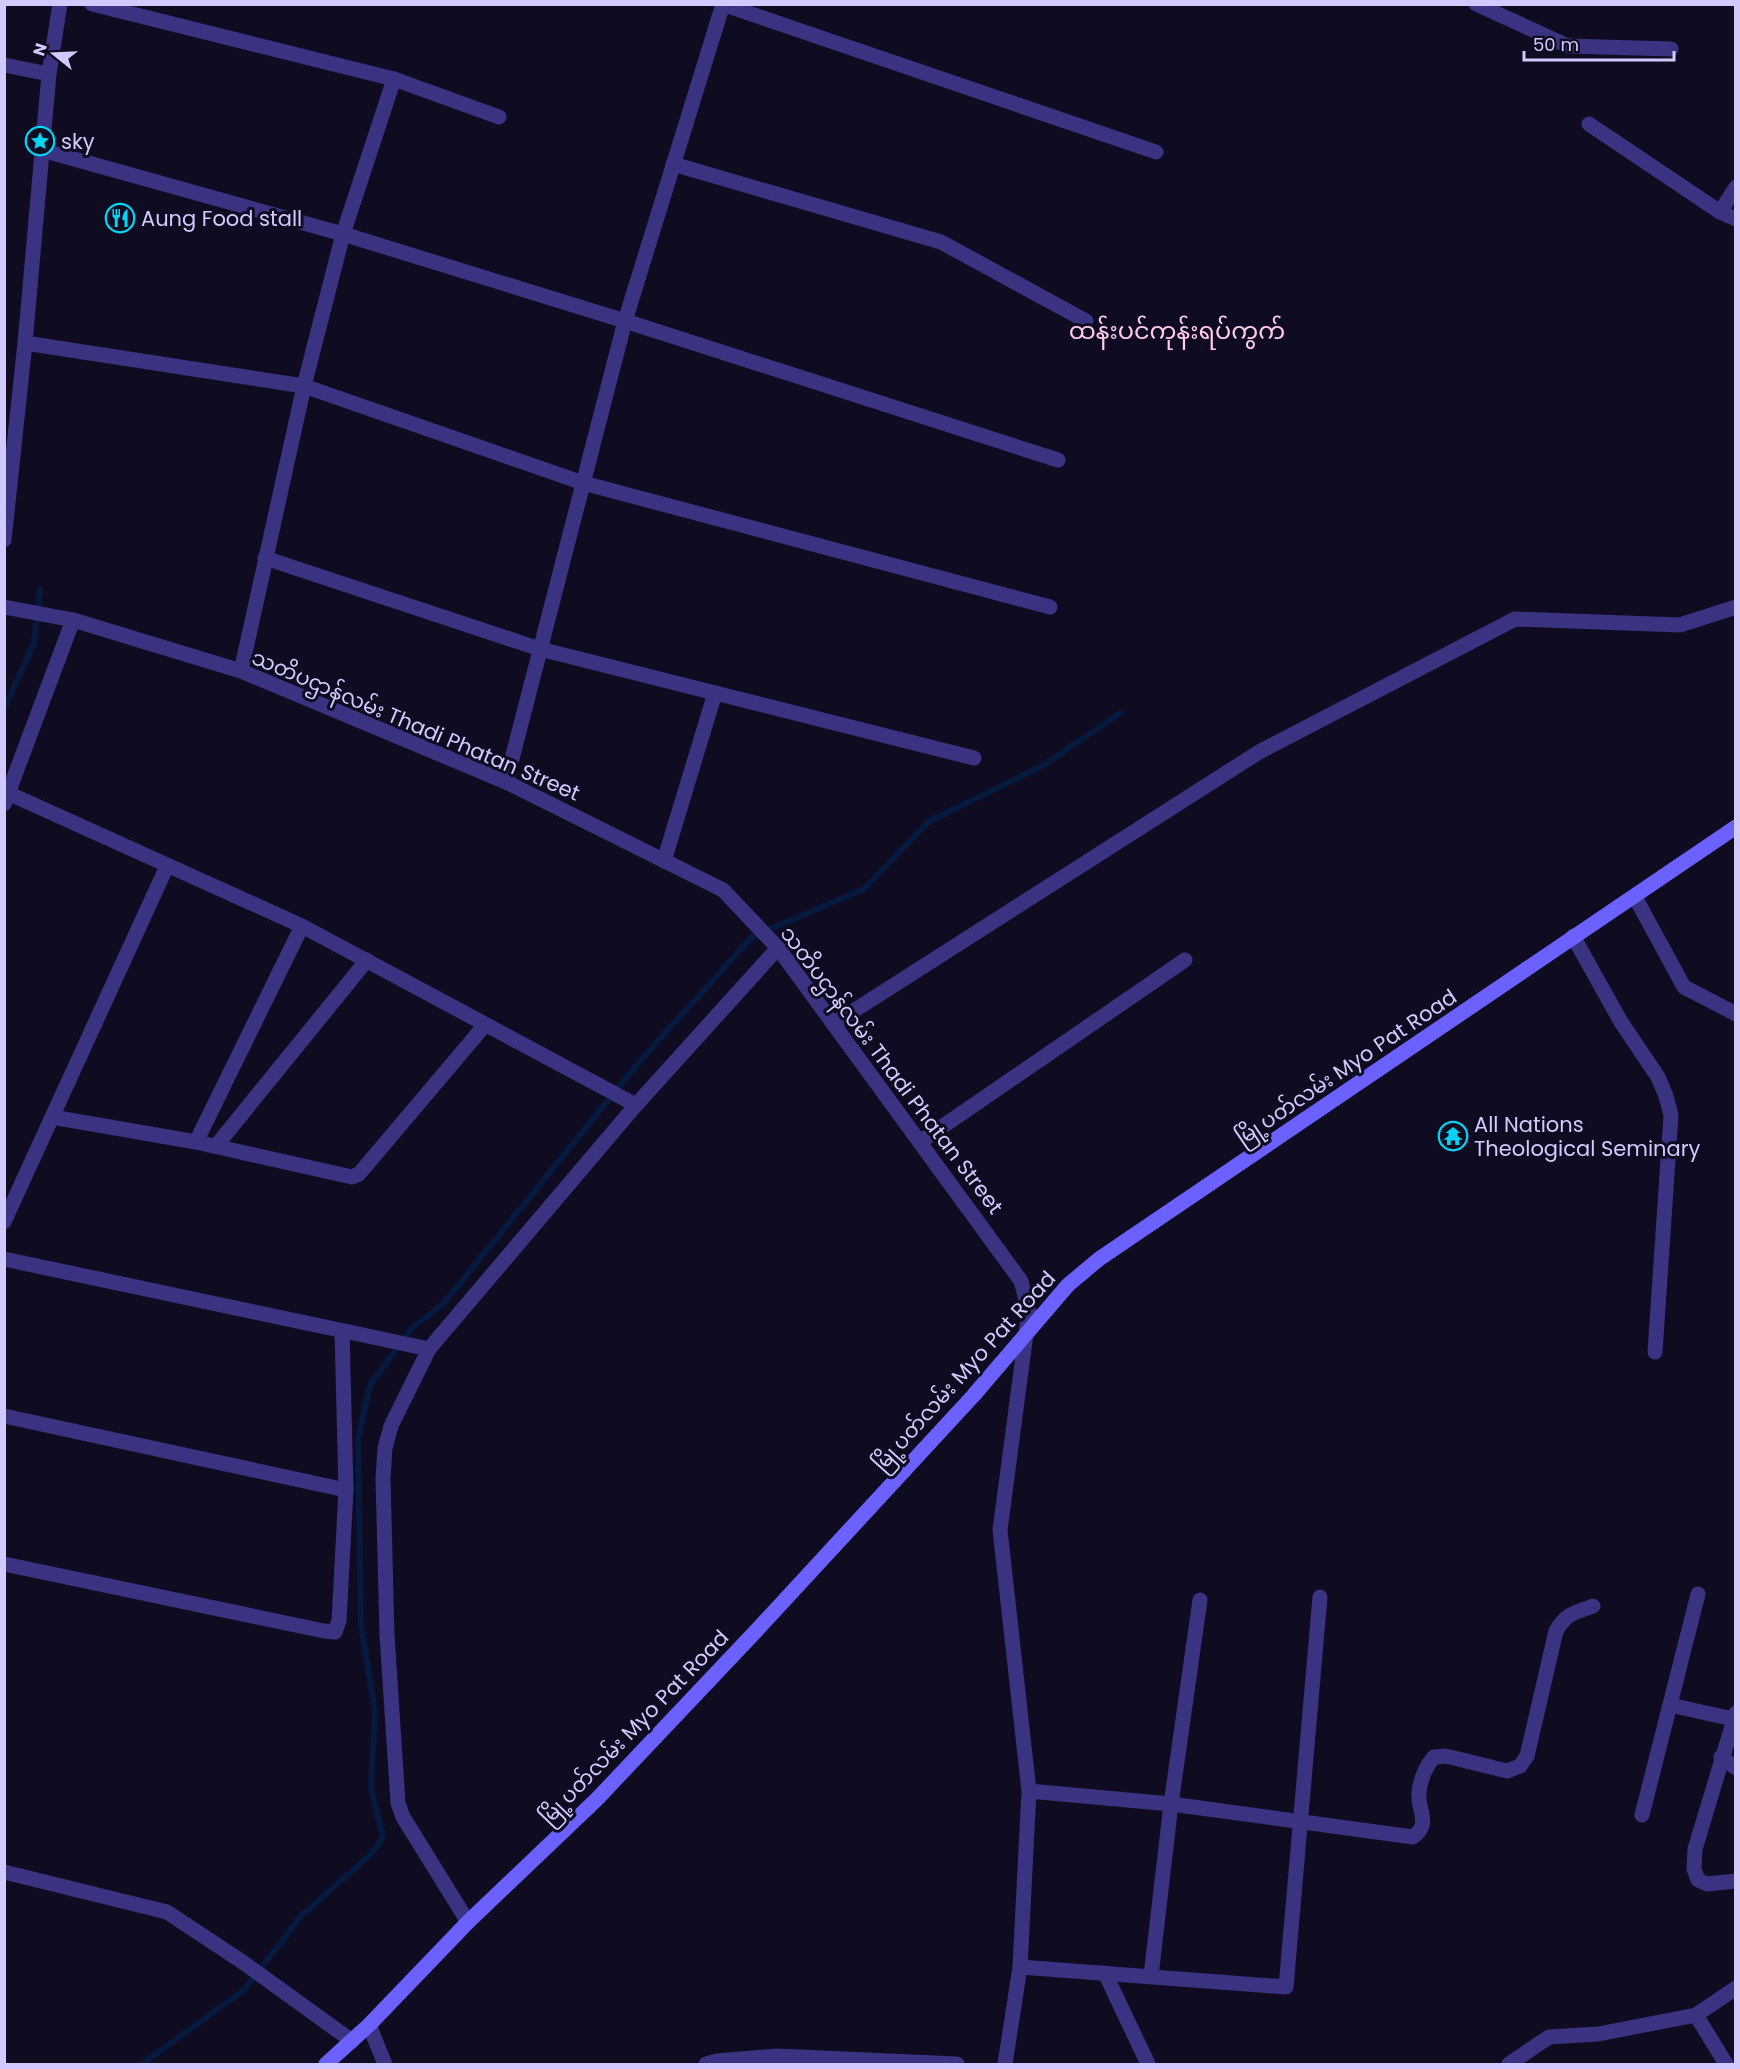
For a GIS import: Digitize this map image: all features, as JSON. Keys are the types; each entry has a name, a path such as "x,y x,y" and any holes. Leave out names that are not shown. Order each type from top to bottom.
{"main road":[{"name":"မြို့ပတ်လမ်း Myo Pat Road","path":"326,2064 369,2025 468,1922 597,1799 973,1396 1068,1285 1099,1259 1736,827"}],"street":[{"path":"4,540 10,426 25,343 49,74 60,4"},
{"path":"92,4 394,79 499,117"},
{"path":"1476,4 1568,46 1671,49"},
{"path":"506,782 625,321 723,5 1156,152"},
{"path":"4,65 49,74"},
{"path":"241,671 304,386 343,234 394,79"},
{"path":"1589,124 1720,212 1736,219"},
{"path":"42,150 343,234 625,321 1058,460"},
{"path":"673,165 941,242 1086,321"},
{"path":"1720,212 1736,187"},
{"path":"25,343 304,386 583,483 1050,607"},
{"path":"265,558 540,649 974,758"},
{"name":"သတိပဌာန်လမ်း Thadi Phatan Street","path":"4,607 73,620 241,671 506,782 723,890 778,948 1021,1281 1029,1311 1000,1530 1029,1791 1020,1967 1005,2064"},
{"path":"833,1024 1259,752 1515,619 1680,625 1736,607"},
{"path":"73,620 7,799 302,926 636,1105"},
{"path":"664,861 715,693"},
{"path":"4,1222 167,866"},
{"path":"1635,897 1684,987 1736,1014"},
{"path":"196,1142 302,926"},
{"path":"1573,936 1621,1022 1658,1077 1671,1115 1656,1352"},
{"path":"468,1922 403,1817 398,1803 387,1635 383,1478 384,1448 391,1426 429,1349 636,1105 778,948"},
{"path":"216,1146 367,960"},
{"path":"920,1142 1185,960"},
{"path":"52,1117 196,1142 352,1177 359,1174 485,1025"},
{"path":"4,1259 429,1349"},
{"path":"4,1564 335,1632 339,1621 346,1490 342,1330"},
{"path":"4,1416 346,1490"},
{"path":"1642,1815 1698,1594"},
{"path":"1020,1967 1286,1987 1320,1597"},
{"path":"1151,1976 1171,1804 1200,1600"},
{"path":"1029,1791 1171,1804 1413,1837 1421,1832 1423,1824 1419,1793 1426,1766 1434,1757 1446,1756 1507,1771 1520,1766 1527,1755 1556,1631 1569,1615 1593,1606"},
{"path":"1670,1705 1734,1716 1695,1849 1694,1869 1698,1880 1707,1884 1736,1881"},
{"path":"1721,1757 1736,1768"},
{"path":"4,1872 167,1912 244,1963 352,2041"},
{"path":"1105,1973 1148,2064"},
{"path":"1509,2064 1549,2037 1598,2034 1696,2015 1736,1988"},
{"path":"1696,2015 1726,2064"},
{"path":"369,2025 385,2064"},
{"path":"706,2064 777,2056 957,2064"}],"waterway":[{"path":"4,709 34,643 40,589"},
{"path":"142,2064 244,1990 301,1916 371,1854 383,1837 371,1788 375,1712 361,1624 358,1439 370,1385 412,1328 444,1303 639,1062 752,937 864,889 928,822 1044,765 1120,713"}],"place":[{"name":"sky","path":"40,141"},
{"name":"Aung Food stall","path":"120,218"},
{"name":"All Nations Theological Seminary","path":"1453,1136"}],"district":[{"name":"ထန်းပင်ကုန်းရပ်ကွက်","path":"1177,330"}]}
